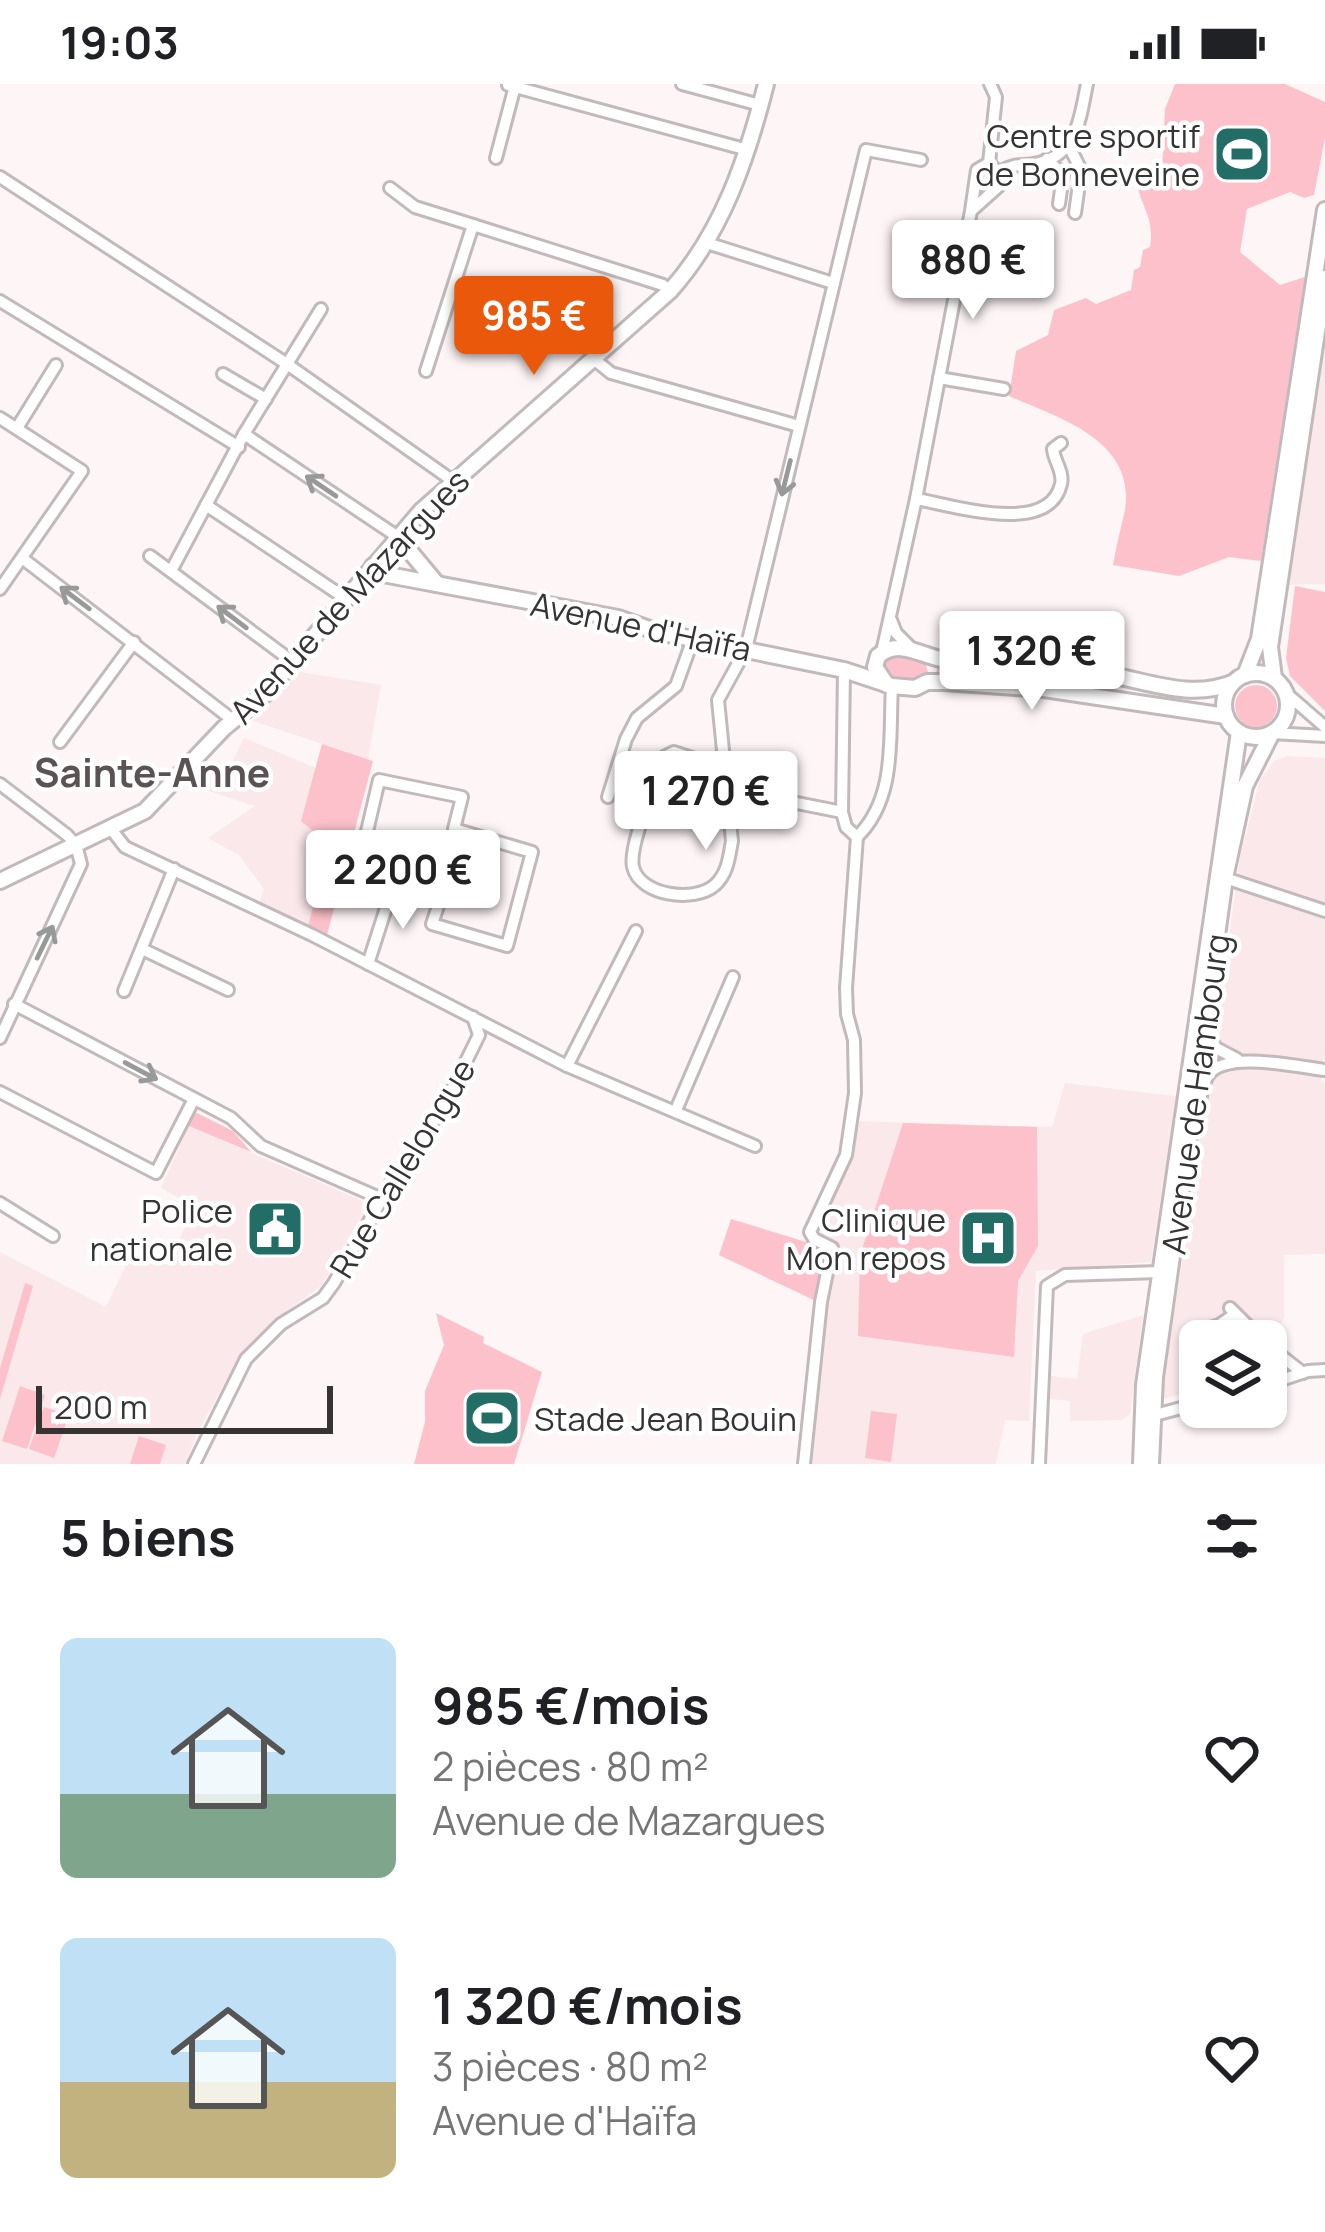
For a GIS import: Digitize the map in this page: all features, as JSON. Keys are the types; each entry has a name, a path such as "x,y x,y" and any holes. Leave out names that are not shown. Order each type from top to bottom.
{"street":[{"path":"682,84 760,105"},
{"name":"Avenue de Mazargues","path":"0,881 145,811 251,708 398,537 453,481 670,291 707,242 748,150 766,84"},
{"path":"989,164 995,97 990,84"},
{"path":"1002,171 1015,163 1047,160 1069,146 1076,136 1087,84"},
{"path":"496,158 511,86 748,150"},
{"path":"1069,146 1081,170 1075,213"},
{"path":"725,769 668,753 632,864 636,874 658,891 698,893 718,882 728,864 731,841 727,789 725,769 718,700 746,649 866,149 921,160"},
{"path":"1047,160 1063,175 1059,204"},
{"path":"989,164 1002,171"},
{"path":"989,164 973,178 971,211 916,499 876,674 889,686 915,688 927,682 1107,696 1226,716"},
{"path":"971,211 1000,185 1002,171"},
{"path":"0,177 287,364 453,481"},
{"path":"390,188 415,207 670,291"},
{"path":"1325,210 1259,639 1225,699 1226,716 1239,732 1256,737 1272,733 1325,736"},
{"path":"426,371 473,225"},
{"path":"707,242 833,283"},
{"path":"1274,678 1270,647 1325,278"},
{"path":"0,301 242,440 398,537 437,584"},
{"path":"171,571 321,309"},
{"path":"595,360 611,373 800,426"},
{"path":"17,428 56,365"},
{"path":"223,374 266,399"},
{"path":"939,378 1004,388"},
{"path":"0,418 82,471 0,590"},
{"path":"916,499 995,513 1033,513 1059,490 1061,474 1052,455 1061,443"},
{"path":"206,505 345,598"},
{"path":"393,576 403,570 409,552"},
{"path":"150,556 293,662"},
{"path":"22,558 234,721"},
{"name":"Avenue d'Haïfa","path":"373,566 393,576 618,619 844,670 889,686"},
{"path":"891,620 912,649 929,657 1110,675 1201,692 1265,674 1325,727"},
{"path":"608,797 637,718 676,686 693,639"},
{"path":"60,742 134,642"},
{"path":"857,837 846,827 842,812 844,670 880,654 912,649"},
{"path":"927,682 934,668 929,657"},
{"path":"1107,696 1110,675"},
{"path":"804,1464 821,1302 832,1248 810,1232 845,1155 855,1094 846,988 857,837 875,815 888,781 889,686"},
{"path":"1272,733 1285,720 1286,693"},
{"name":"Avenue de Hambourg","path":"1141,1464 1143,1396 1239,732"},
{"name":"Avenue de Hambourg","path":"1151,1464 1151,1416 1225,878 1245,786 1272,733"},
{"path":"379,779 463,797 454,829 532,852 507,946 432,924 440,900 393,886 358,874 379,779"},
{"path":"0,784 76,845 81,856 79,873 3,1019 0,1038"},
{"path":"727,789 842,812"},
{"path":"653,791 683,802"},
{"name":"Rue Callelongue","path":"111,829 125,847 473,1016 479,1035 444,1106 323,1298 280,1324 246,1359 194,1464"},
{"path":"124,991 174,869"},
{"path":"1225,878 1325,911"},
{"path":"368,964 393,886"},
{"path":"568,1066 636,931"},
{"path":"142,949 228,990"},
{"path":"676,1111 733,977"},
{"path":"14,1004 238,1123 261,1146 382,1199"},
{"path":"473,1016 568,1066 755,1146"},
{"path":"1206,1031 1216,1048 1240,1061"},
{"path":"1191,1132 1208,1076 1221,1065 1240,1061 1325,1070"},
{"path":"0,1092 156,1173 194,1099"},
{"path":"0,1203 52,1236"},
{"path":"1039,1464 1046,1286 1065,1275 1160,1272"},
{"path":"1287,1360 1303,1373"},
{"path":"1287,1378 1325,1370"},
{"path":"1151,1416 1179,1409"}],"shaded area":[{"path":"1175,84 1285,84 1325,102 1325,138 1314,195 1304,198 1290,192 1247,209 1240,252 1280,285 1305,277 1261,561 1229,557 1179,576 1113,565 1125,510 1119,466 1090,435 1009,396 1016,351 1048,335 1054,310 1086,298 1096,304 1131,290 1134,270 1140,267 1143,250 1150,247 1151,236 1136,177 1162,171 1165,109"},
{"path":"1325,321 1325,584 1281,585"},
{"path":"1295,586 1325,592 1325,711 1290,676 1286,658"},
{"path":"894,652 924,659 928,672 923,679 905,683 885,677 881,661"},
{"path":"938,665 1093,676 1091,691 936,675"},
{"path":"300,672 381,685 368,759 253,721"},
{"path":"1256,685 1271,691 1277,706 1271,721 1256,727 1241,721 1235,706 1241,691"},
{"path":"244,738 316,768 302,821 329,844 308,926 259,904 264,889 239,855 208,838 255,806 190,785 206,772 225,777"},
{"path":"322,744 373,761 327,935 308,926 329,844 301,821"},
{"path":"1287,756 1325,758 1325,1052 1321,1081 1325,1082 1325,1254 1284,1255 1283,1320 1179,1320 1179,1395 1161,1399 1197,1163 1165,1169 1151,1262 1036,1271 1029,1421 1005,1420 996,1464 805,1464 834,1245 813,1236 849,1151 852,1121 1052,1127 1065,1083 1207,1100 1240,857 1260,780 1274,761"},
{"path":"195,1112 233,1131 251,1152 189,1126"},
{"path":"903,1123 1037,1127 1038,1246 1018,1281 1014,1357 858,1336 860,1255"},
{"path":"189,1126 363,1201 366,1208 321,1286 242,1352 185,1464 0,1464 0,1252 106,1307 135,1246 167,1264 195,1207 161,1188"},
{"path":"731,1219 829,1249 818,1302 719,1255"},
{"path":"25,1283 33,1286 0,1399 0,1368"},
{"name":"Stade Jean Bouin","path":"436,1313 542,1372 514,1464 414,1464 425,1422 425,1391 444,1345"},
{"path":"1143,1315 1130,1414 1122,1420 1070,1421 1070,1401 1050,1399 1051,1376 1077,1379 1083,1334"},
{"path":"20,1386 45,1395 27,1449 2,1441"},
{"path":"44,1407 69,1415 54,1458 29,1449"},
{"path":"871,1411 897,1414 891,1462 865,1458"},
{"path":"139,1436 166,1445 160,1464 130,1464"}],"place":[{"name":"Centre sportif de Bonneveine","path":"1242,154"},
{"name":"Police nationale","path":"275,1229"},
{"name":"Clinique Mon repos","path":"988,1238"},
{"name":"Stade Jean Bouin","path":"492,1418"}],"district":[{"name":"Sainte-Anne","path":"152,772"}]}
